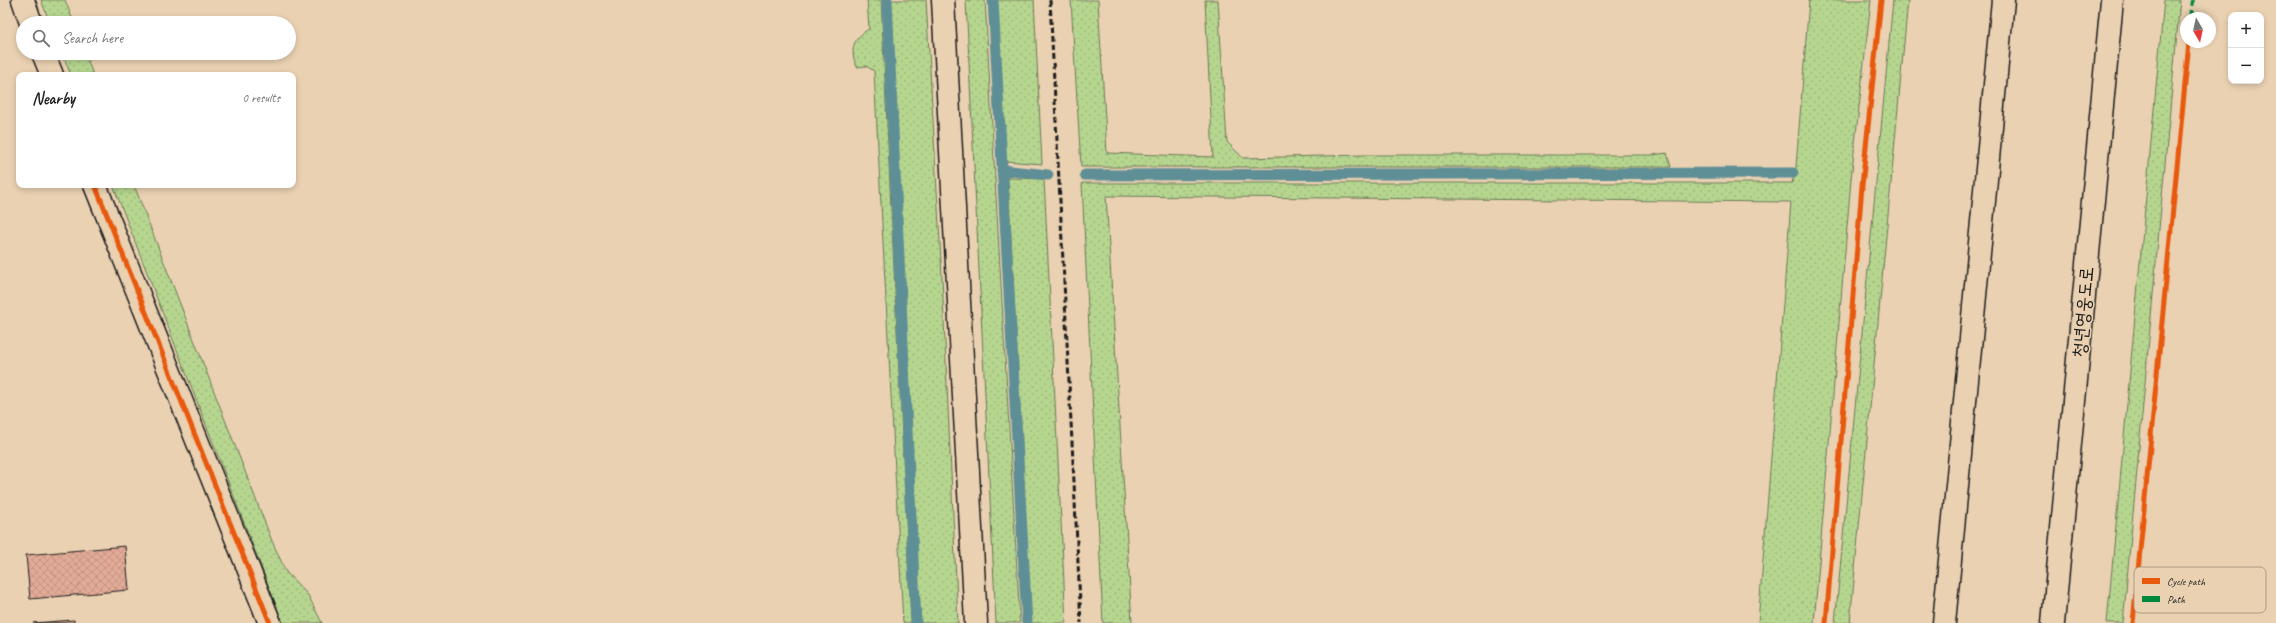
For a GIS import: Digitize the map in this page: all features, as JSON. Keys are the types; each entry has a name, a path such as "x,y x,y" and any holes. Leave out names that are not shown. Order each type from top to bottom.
{"main road":[{"path":"23,0 29,16"},
{"path":"943,0 976,623"},
{"path":"1944,623 2003,0"},
{"name":"청년영웅도로","path":"2053,623 2112,0"},
{"path":"46,60 51,72"},
{"path":"96,188 270,623"}],"green space":[{"path":"41,0 65,0 71,16 47,16"},
{"path":"867,0 881,0 911,623 903,623 874,71 866,66 857,67 853,55 856,40 869,29"},
{"path":"889,0 926,0 942,277 958,623 919,623"},
{"path":"966,0 985,0 1020,623 996,623"},
{"path":"997,0 1034,0 1042,164 1005,161"},
{"path":"1071,0 1098,0 1107,153 1213,157 1205,0 1218,0 1227,142 1243,158 1363,155 1653,155 1667,153 1671,167 1081,167"},
{"path":"1809,0 1871,0 1851,179 1814,623 1758,623 1791,202 1106,196 1132,623 1103,623 1082,183 1792,183 1796,167"},
{"path":"1893,0 1908,0 1850,623 1835,623"},
{"path":"2164,0 2180,0 2123,623 2107,623"},
{"path":"65,60 88,60 92,72 70,72"},
{"path":"1008,178 1044,179 1066,623 1031,623"},
{"path":"114,188 135,188 272,541 286,572 308,595 322,623 283,623"}],"building":[{"path":"125,546 129,590 30,599 26,555"},
{"path":"74,620 74,623 33,623"}],"waterway":[{"path":"887,0 916,623"},
{"path":"993,0 1027,623"},
{"path":"1002,170 1048,175"},
{"path":"1085,175 1793,173"}],"railway":[{"path":"1050,0 1081,623"}],"marked path":[{"path":"2192,12 2193,0"}],"cycle path":[{"path":"1826,623 1862,186 1881,0"},
{"path":"2138,567 2188,48"},
{"path":"96,188 270,623"},
{"path":"2133,623 2134,613"}]}
